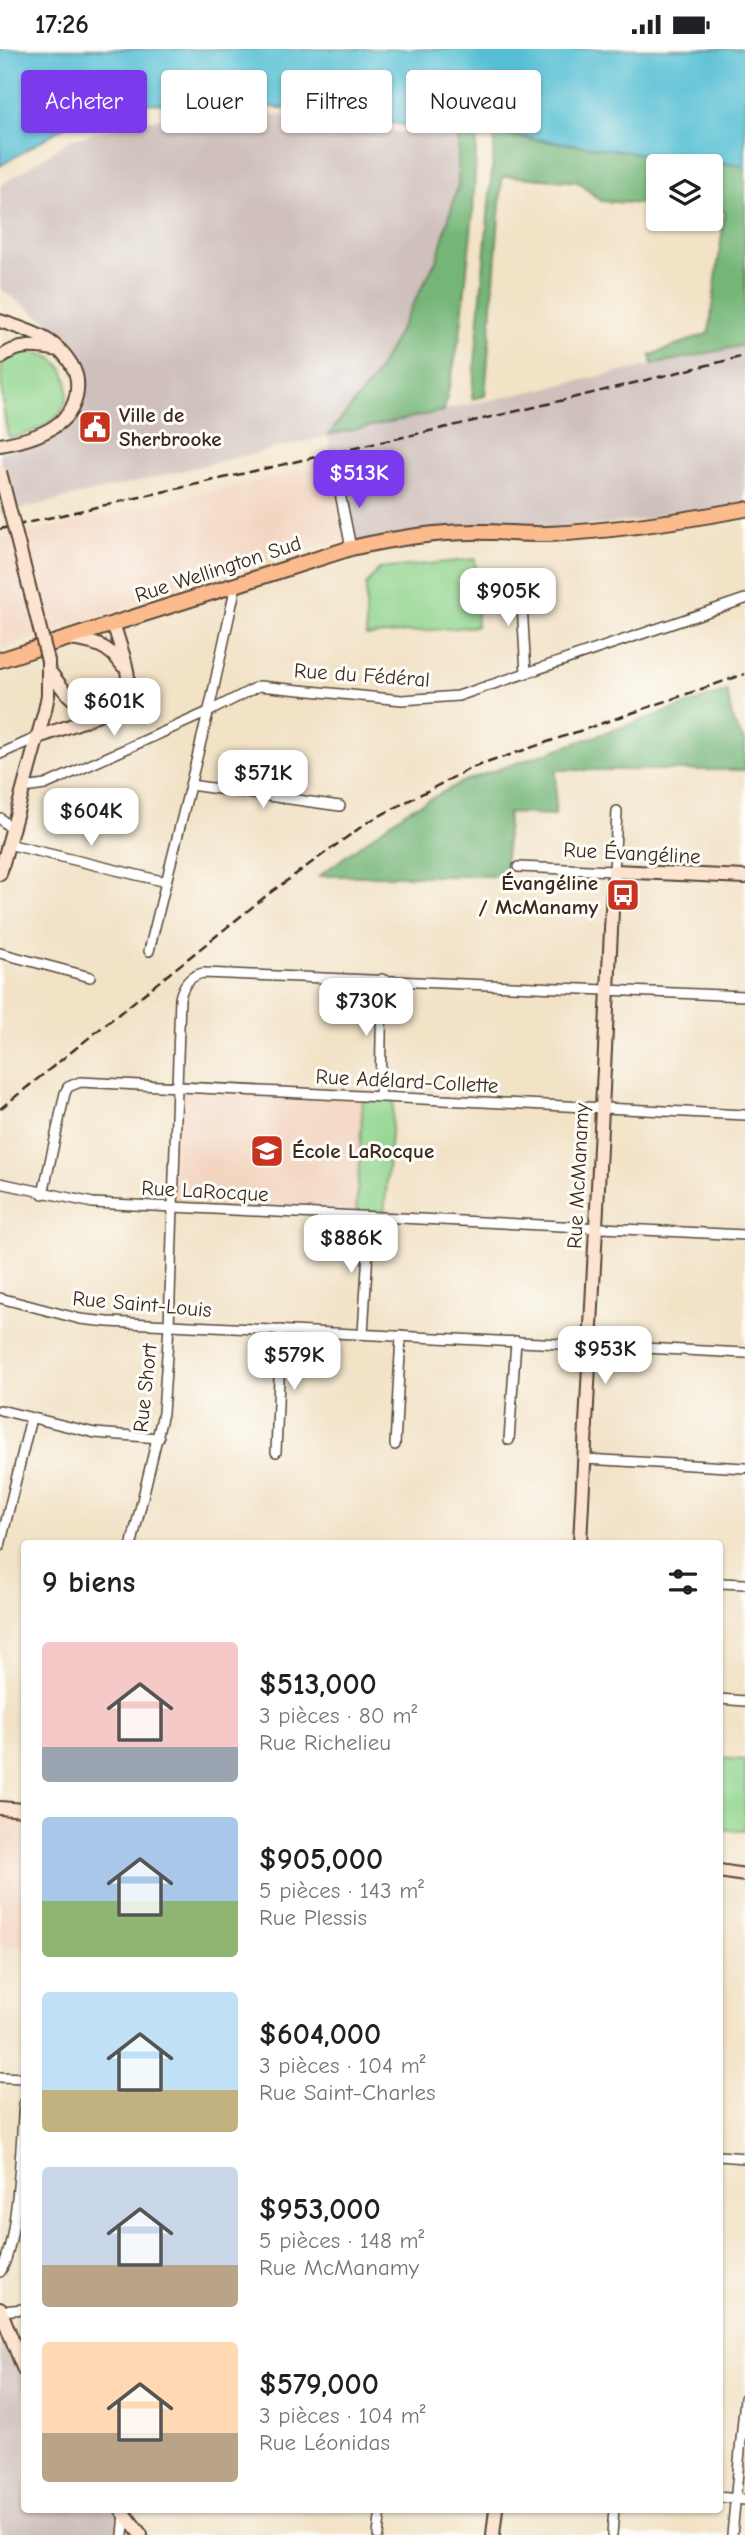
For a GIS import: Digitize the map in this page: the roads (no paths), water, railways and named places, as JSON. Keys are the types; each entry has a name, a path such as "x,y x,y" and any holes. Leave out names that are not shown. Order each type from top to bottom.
{"main road":[{"path":"0,321 48,340 69,360 76,374 76,399 66,418 45,432 0,445"},
{"path":"0,358 17,348 28,346 59,350"},
{"path":"0,473 49,666 48,695 0,874"},
{"name":"Rue Wellington Sud","path":"0,660 351,548 399,537 450,533 544,534 593,531 745,509"},
{"path":"38,737 106,711 123,697 129,681 114,625"},
{"path":"69,639 96,642 109,649 127,672"},
{"path":"49,666 75,701 92,710 106,711"},
{"name":"Rue Évangéline","path":"614,871 745,877"},
{"name":"Rue McManamy","path":"580,1540 614,871"},
{"path":"0,1808 21,1810"},
{"path":"723,1872 745,1875"},
{"path":"0,2310 21,2362"},
{"path":"493,2535 496,2513"},
{"path":"125,2514 141,2535"}],"street":[{"path":"340,488 351,548"},
{"path":"149,951 208,712 236,585"},
{"name":"Rue du Fédéral","path":"24,788 45,785 208,712 259,686 421,699 458,695 745,599"},
{"path":"472,601 522,604 526,674"},
{"path":"0,754 38,737"},
{"path":"190,785 340,806"},
{"name":"Rue McManamy","path":"614,871 617,811"},
{"path":"0,818 12,830"},
{"path":"8,843 166,882"},
{"name":"Rue Évangéline","path":"518,867 614,871"},
{"path":"0,953 90,977"},
{"name":"Rue Short","path":"133,1540 163,1413 169,1326 180,998 187,982 195,974 202,972 382,979"},
{"path":"380,1097 382,979 745,996"},
{"name":"Rue Adélard-Collette","path":"43,1194 68,1087 80,1083 745,1115"},
{"name":"Rue LaRocque","path":"0,1183 93,1203 745,1235"},
{"path":"363,1334 370,1217"},
{"name":"Rue Saint-Louis","path":"0,1298 80,1319 169,1326 745,1353"},
{"path":"276,1452 281,1331"},
{"path":"394,1445 401,1336"},
{"path":"509,1440 516,1341"},
{"path":"0,1410 95,1433 159,1438"},
{"path":"0,1546 2,1525 31,1418"},
{"path":"585,1459 745,1468"},
{"path":"723,1583 745,1584"},
{"path":"723,1699 745,1701"},
{"path":"0,2077 21,2078"},
{"path":"723,2156 745,2158"},
{"path":"0,2272 20,2195 21,2172"},
{"path":"0,2310 21,2309"},
{"path":"732,2535 740,2500 745,2398"},
{"path":"378,2535 381,2513"},
{"path":"612,2535 614,2513"},
{"path":"124,2535 125,2514"}],"water":[{"path":"0,49 745,49 745,166 723,163 723,154 646,155 517,136 451,133 541,133 541,70 406,70 406,125 392,123 392,70 281,70 281,108 267,106 267,70 161,70 161,104 147,103 147,70 21,70 21,133 54,133 0,166"}],"railway":[{"path":"0,529 535,407 745,356"},
{"path":"0,1109 271,892 368,822 469,769 745,674"}],"place":[{"name":"Ville de Sherbrooke","path":"95,427"},
{"name":"Évangéline / McManamy","path":"623,895"},
{"name":"École LaRocque","path":"267,1151"}]}
